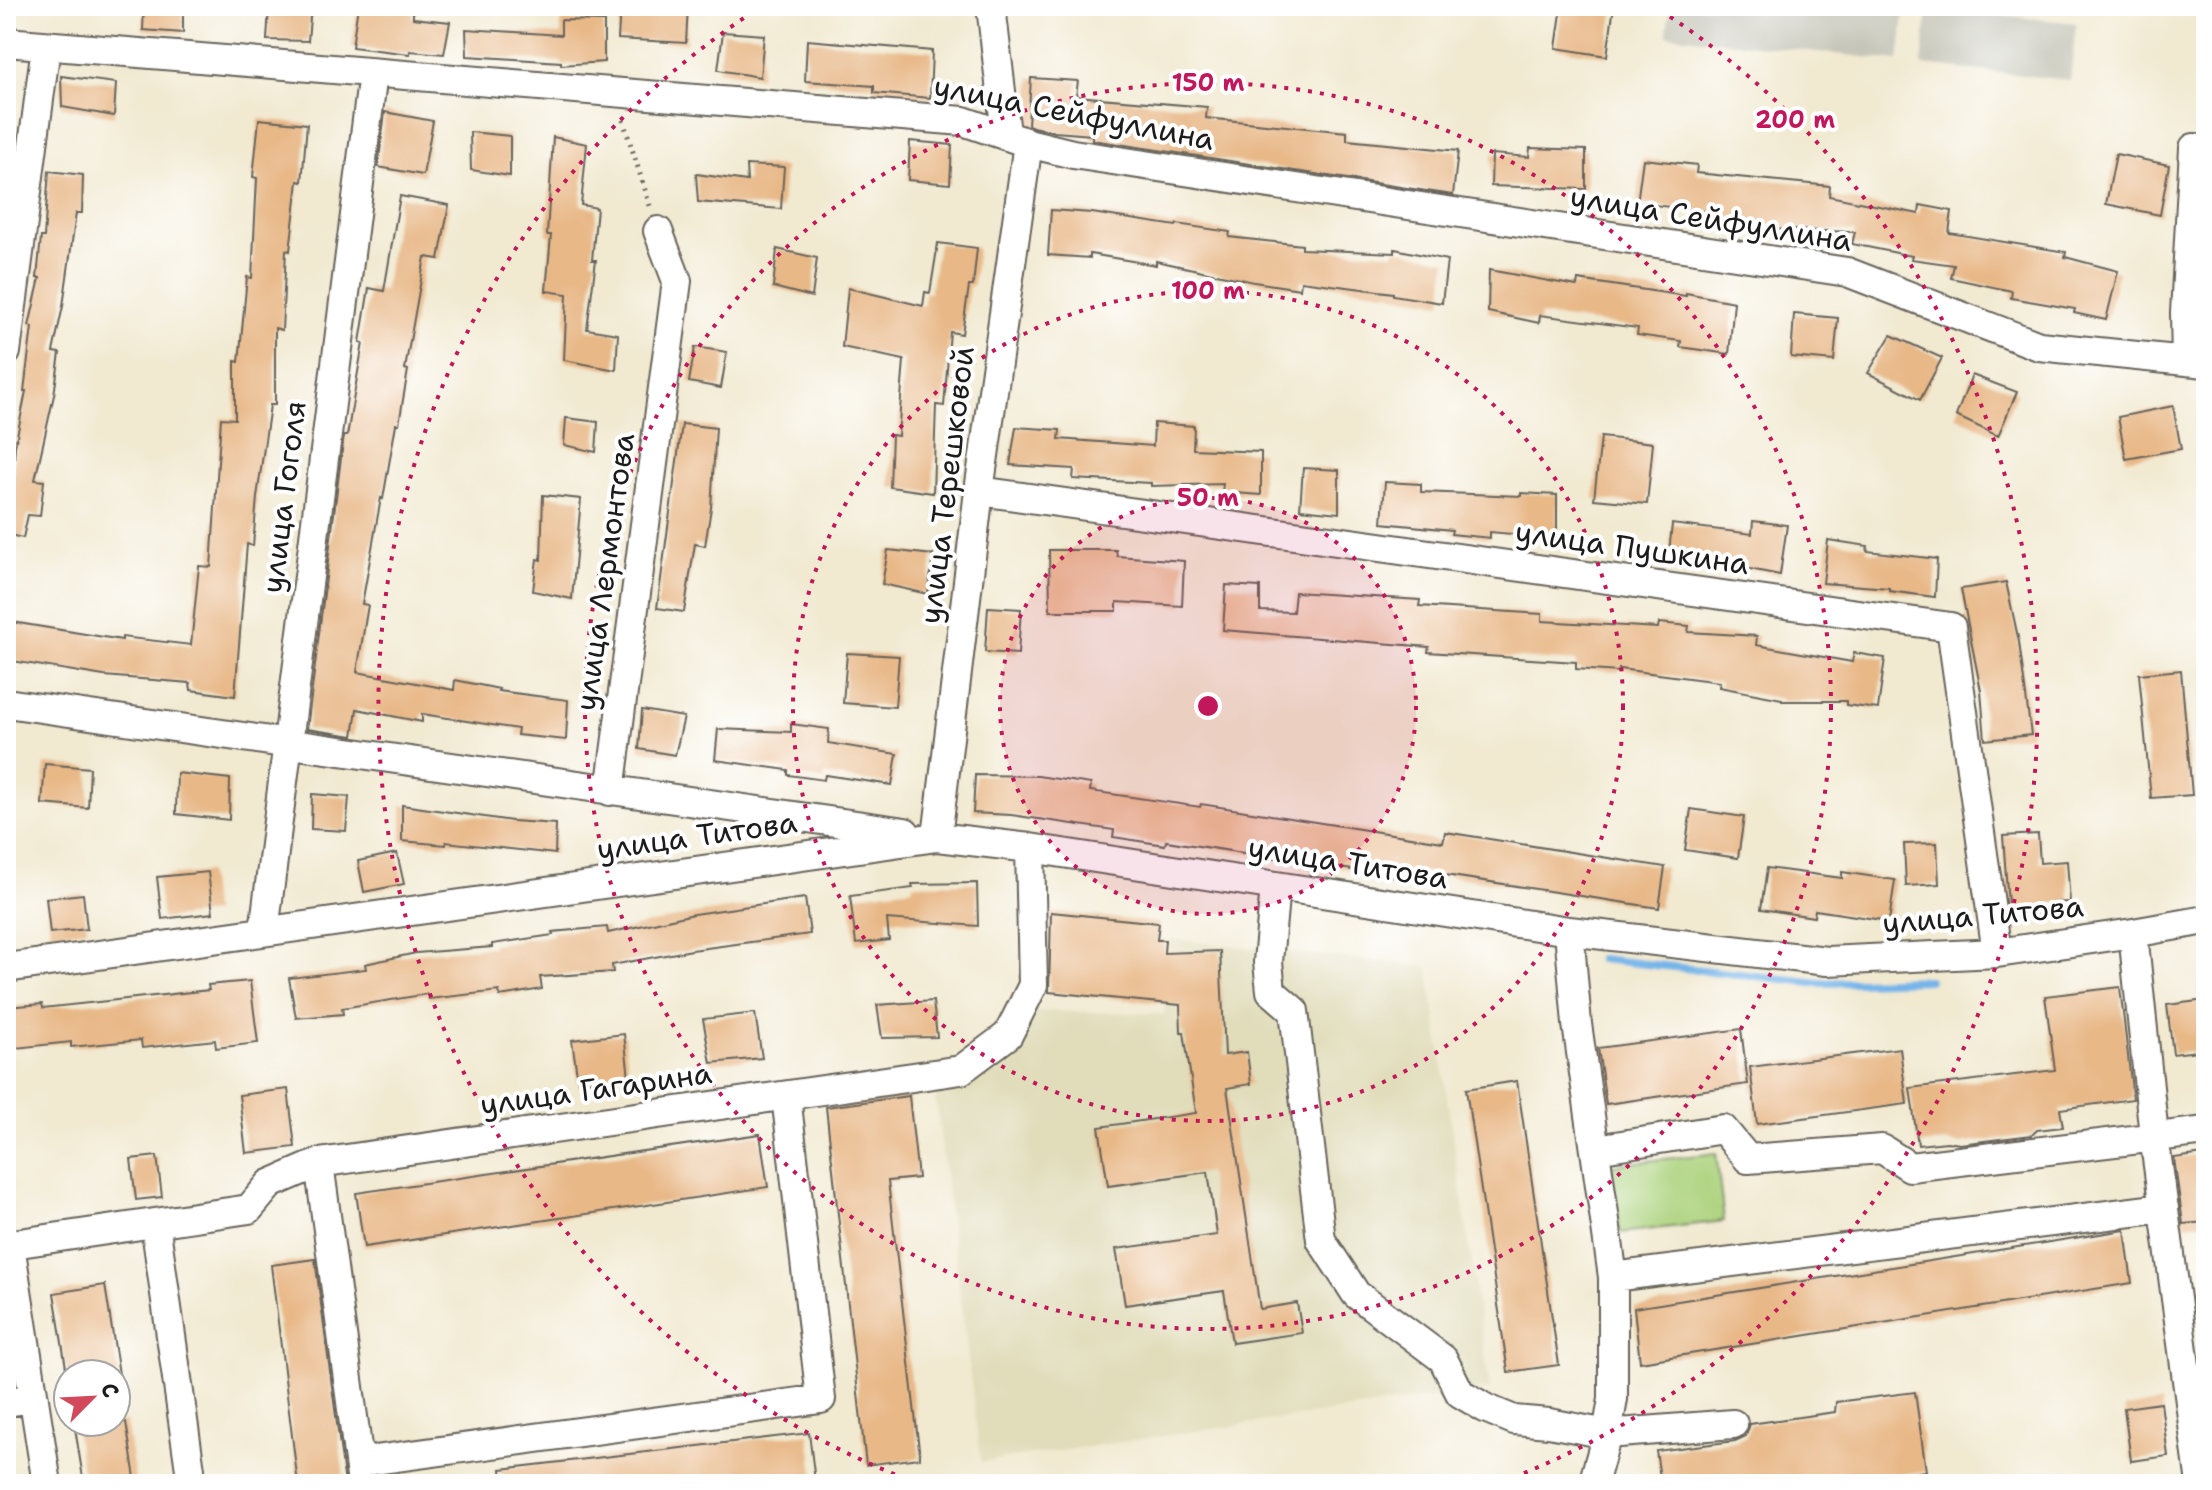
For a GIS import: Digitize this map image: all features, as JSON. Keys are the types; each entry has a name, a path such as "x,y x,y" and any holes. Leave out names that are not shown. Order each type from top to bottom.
{"street":[{"name":"улица Терешковой","path":"937,837 1017,139 991,6"},
{"name":"улица Сейфуллина","path":"6,42 963,121 1073,154 1847,272 2039,346 2196,362"},
{"path":"6,352 46,46"},
{"name":"улица Гоголя","path":"264,931 373,73"},
{"path":"2194,148 2185,313 2196,362"},
{"name":"улица Лермонтова","path":"610,791 677,281 658,231"},
{"name":"улица Пушкина","path":"979,491 1951,627 1997,953"},
{"path":"6,703 937,837"},
{"name":"улица Титова","path":"6,968 937,837 1030,848 1569,931 1827,961 1997,953 2206,920"},
{"name":"улица Гагарина","path":"8,1245 249,1209 270,1184 319,1163 961,1070 1008,1035 1033,985 1030,848"},
{"path":"1275,886 1268,962 1271,991 1294,1011 1321,1240 1356,1294 1443,1359 1460,1393 1514,1420 1607,1434 1733,1424"},
{"path":"1569,931 1577,1024 1613,1277 1613,1399 1593,1484"},
{"path":"2133,933 2154,1136 2201,1484"},
{"path":"319,1163 361,1473 821,1399 786,1096"},
{"path":"1596,1149 1723,1129 1748,1159 1882,1149 1910,1167 2206,1131"},
{"path":"1613,1277 2164,1208"},
{"path":"155,1223 192,1484"},
{"path":"8,1245 47,1484"},
{"path":"6,1402 34,1398"}],"path":[{"path":"614,92 658,231"}],"shaded area":[{"path":"1670,6 1905,7 1899,61 1667,35"},
{"path":"1928,8 2076,23 2070,80 1922,65"},
{"path":"1170,939 1428,967 1490,1389 981,1462 935,1094 1018,1044 1031,1011 1164,1014"}],"green space":[{"path":"1716,1153 1724,1221 1620,1233 1612,1165"}],"building":[{"path":"144,6 183,6 183,33 143,30"},
{"path":"269,6 311,6 308,41 267,40"},
{"path":"358,6 413,10 413,18 450,22 444,54 410,51 410,54 352,47"},
{"path":"620,6 688,6 686,43 618,39"},
{"path":"1562,6 1614,6 1607,56 1556,48"},
{"path":"561,20 604,21 604,62 561,65 561,62 467,56 466,29 561,35"},
{"path":"723,32 764,35 760,77 718,70"},
{"path":"807,40 932,51 930,98 874,93 874,86 805,81"},
{"path":"61,76 116,83 114,116 62,107"},
{"path":"1031,78 1078,81 1076,96 1207,107 1206,118 1347,132 1347,140 1458,151 1453,195 1092,140 1092,135 1033,127 1028,125"},
{"path":"385,112 433,121 423,175 378,167"},
{"path":"259,119 307,124 302,182 298,181 290,251 286,250 282,330 275,328 275,405 270,405 253,546 247,544 235,696 191,690 190,683 104,676 6,660 6,621 122,640 122,637 191,645 199,566 211,567 221,418 235,419 235,361 239,362 247,277 252,278 257,178 253,177"},
{"path":"470,132 510,136 510,176 471,170"},
{"path":"553,137 587,144 581,205 597,208 592,260 596,260 587,329 618,334 616,370 564,360 567,294 546,291 551,235 547,235"},
{"path":"910,141 952,145 950,184 908,180"},
{"path":"1530,148 1586,150 1586,189 1491,186 1492,154 1529,157"},
{"path":"2116,154 2169,165 2160,215 2106,204"},
{"path":"1643,159 1697,165 1696,173 1830,186 1829,196 1919,214 1920,205 1952,211 1949,233 2066,252 2065,257 2118,271 2106,320 2074,313 2075,309 2011,298 2012,291 1951,278 1954,265 1911,259 1912,256 1852,244 1855,232 1765,229 1702,221 1703,211 1637,203"},
{"path":"746,165 784,167 781,209 698,202 696,174 747,181"},
{"path":"49,171 83,175 82,213 76,213 53,352 60,353 54,395 35,480 44,481 40,516 28,515 23,538 9,535 15,446 26,391 32,327 29,326 40,278 37,278"},
{"path":"400,196 449,205 439,259 425,257 405,369 408,370 399,424 396,424 362,604 368,605 357,672 454,690 455,680 498,691 568,700 566,740 517,735 518,729 422,714 422,722 357,709 353,736 307,729 343,442 344,436 347,436 363,343 360,342 369,288 384,291"},
{"path":"1051,210 1230,232 1229,237 1302,245 1302,249 1395,253 1395,249 1447,260 1442,303 1301,281 1300,289 1156,261 1156,265 1090,254 1090,258 1048,255"},
{"path":"938,243 977,248 973,286 969,286 962,334 950,332 944,406 936,405 933,493 890,487 892,435 898,436 904,360 842,347 848,288 923,306 925,292 930,293"},
{"path":"777,249 817,258 812,297 773,287"},
{"path":"1489,270 1577,286 1578,280 1734,302 1729,354 1680,347 1681,341 1637,335 1638,328 1540,315 1539,323 1488,312"},
{"path":"1794,314 1838,318 1834,361 1791,357"},
{"path":"1891,335 1942,358 1920,400 1868,373"},
{"path":"695,347 727,352 721,388 689,382"},
{"path":"1972,375 2017,392 1998,436 1956,416"},
{"path":"2173,406 2181,449 2126,459 2118,417"},
{"path":"566,418 598,422 596,452 564,445"},
{"path":"1154,423 1194,426 1193,449 1261,452 1261,495 1222,492 1223,484 1151,486 1151,483 1073,479 1074,469 1010,465 1016,427 1060,430 1059,439 1153,446"},
{"path":"682,424 716,428 711,508 705,546 695,544 684,612 657,608"},
{"path":"1601,437 1653,443 1647,504 1594,499"},
{"path":"1303,468 1339,470 1339,513 1300,509"},
{"path":"1385,482 1421,484 1421,492 1557,495 1557,538 1490,532 1490,538 1451,534 1452,530 1382,523"},
{"path":"543,495 581,499 572,599 533,591 537,559 541,560"},
{"path":"1753,521 1787,525 1780,575 1710,561 1709,568 1668,563 1672,524 1752,534"},
{"path":"1828,540 1868,546 1867,551 1937,559 1935,597 1889,591 1889,588 1823,583"},
{"path":"888,550 933,555 928,594 882,584"},
{"path":"1049,550 1116,550 1117,556 1184,561 1182,606 1117,602 1117,611 1050,611"},
{"path":"2006,582 2019,642 2031,735 1985,740 1981,691 1961,589"},
{"path":"1226,585 1260,587 1260,611 1293,612 1295,592 1420,600 1419,606 1542,614 1542,621 1658,628 1659,623 1689,626 1688,632 1757,636 1756,645 1852,662 1854,653 1885,658 1878,709 1846,705 1846,701 1782,701 1719,687 1720,682 1619,669 1619,672 1576,669 1576,662 1428,652 1429,647 1223,630"},
{"path":"988,607 1021,609 1018,654 985,652"},
{"path":"847,653 899,656 895,707 843,703"},
{"path":"2181,670 2192,795 2151,798 2139,674"},
{"path":"642,710 684,717 675,755 639,749"},
{"path":"791,724 829,729 828,743 897,754 892,785 825,775 824,780 788,775 788,770 715,760 718,729 791,732"},
{"path":"45,764 90,768 88,808 42,804"},
{"path":"177,773 230,779 229,820 176,814"},
{"path":"975,775 1038,776 1091,784 1090,791 1200,807 1201,804 1443,842 1445,832 1665,867 1659,908 1419,871 1417,880 1166,841 1165,845 1113,837 1114,830 1011,815 973,813"},
{"path":"312,794 349,797 346,831 311,829"},
{"path":"402,805 512,821 556,824 555,854 446,842 446,845 402,841"},
{"path":"1691,809 1744,817 1738,858 1685,850"},
{"path":"2038,834 2040,863 2067,861 2070,902 2051,903 2052,915 2009,918 2003,836"},
{"path":"1937,843 1939,884 1906,886 1904,844"},
{"path":"397,853 404,884 364,892 358,861"},
{"path":"1767,868 1842,878 1842,872 1895,880 1889,921 1815,910 1814,917 1761,909"},
{"path":"208,872 213,913 162,919 157,877"},
{"path":"977,883 978,926 887,919 889,940 856,944 850,896 913,888 912,884"},
{"path":"83,894 87,929 50,933 46,898"},
{"path":"805,898 810,934 692,950 612,965 613,972 540,977 542,989 500,996 499,991 429,999 427,994 342,1008 343,1014 296,1018 289,978 366,969 365,964 416,953 492,947 492,944 553,935 552,932 607,927 608,933 694,914"},
{"path":"1051,912 1159,923 1157,940 1165,940 1164,953 1220,951 1225,1055 1247,1052 1251,1084 1227,1088 1260,1309 1297,1303 1302,1333 1232,1343 1224,1291 1125,1305 1116,1249 1217,1235 1208,1172 1108,1186 1099,1127 1196,1113 1184,1032 1181,1032 1180,1005 1049,992"},
{"path":"250,981 258,1043 216,1048 215,1040 142,1048 141,1040 71,1047 71,1042 6,1049 6,1007 42,1004 43,1008 209,990 208,985"},
{"path":"2120,987 2133,1099 2060,1109 2063,1127 2037,1130 2032,1135 1960,1144 1918,1145 1910,1088 2055,1070 2045,996"},
{"path":"2206,1000 2206,1050 2173,1054 2167,1005"},
{"path":"933,1001 937,1037 882,1038 877,1005"},
{"path":"755,1013 762,1058 711,1063 703,1019"},
{"path":"1741,1029 1748,1084 1606,1104 1598,1048"},
{"path":"624,1034 629,1078 578,1082 572,1040"},
{"path":"1900,1048 1907,1104 1757,1124 1750,1067"},
{"path":"1517,1081 1559,1365 1508,1372 1466,1089"},
{"path":"288,1089 295,1147 246,1153 239,1095"},
{"path":"909,1096 918,1178 888,1181 920,1458 866,1465 826,1107"},
{"path":"760,1134 768,1187 364,1247 356,1193"},
{"path":"2204,1154 2206,1222 2183,1224 2174,1158"},
{"path":"157,1156 162,1197 136,1200 131,1159"},
{"path":"2125,1230 2132,1283 1640,1362 1634,1308"},
{"path":"315,1259 345,1484 298,1484 271,1265"},
{"path":"105,1285 116,1358 64,1358 54,1293"},
{"path":"1915,1392 1926,1471 1829,1484 1661,1484 1656,1451 1735,1441 1746,1436 1750,1424 1835,1412 1836,1402"},
{"path":"2161,1403 2168,1456 2131,1461 2124,1408"},
{"path":"809,1433 815,1481 787,1484 502,1484 501,1469"},
{"path":"77,1438 129,1438 136,1484 84,1484"}],"waterway":[{"path":"1600,959 1820,983 1928,980"}]}
